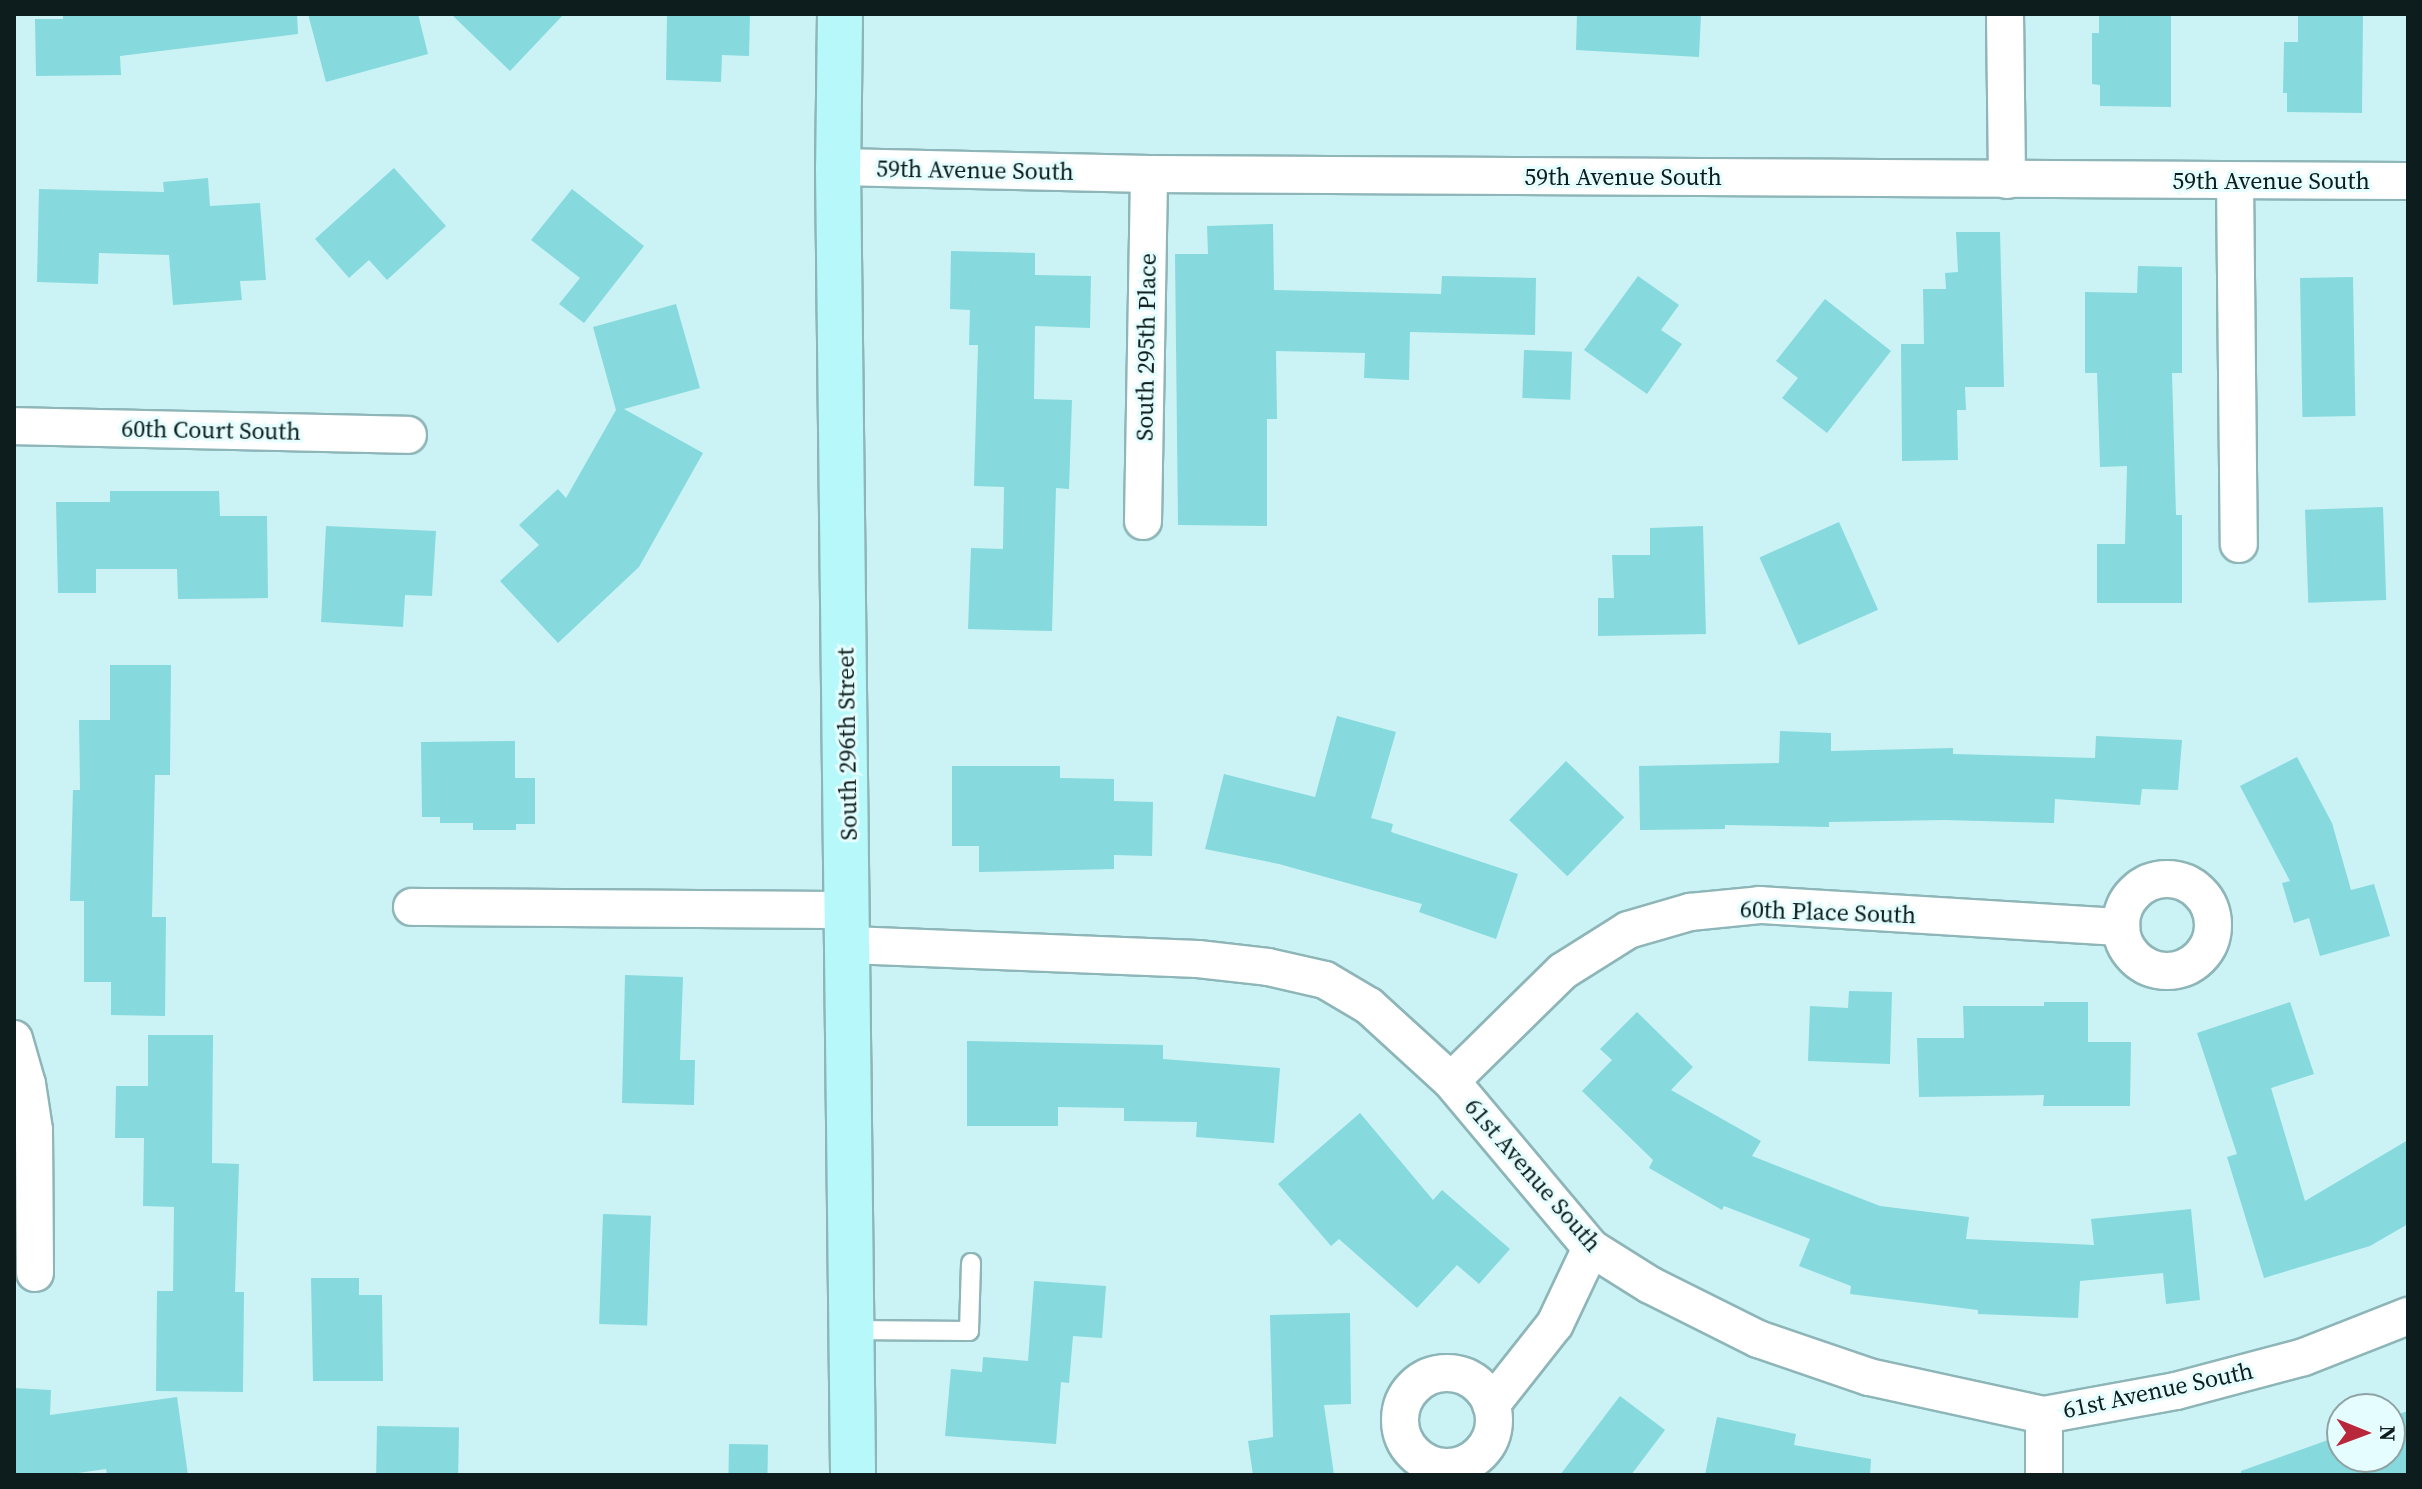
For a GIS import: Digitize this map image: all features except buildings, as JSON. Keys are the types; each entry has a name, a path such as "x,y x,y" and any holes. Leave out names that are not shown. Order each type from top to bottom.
{"street":[{"name":"South 296th Street","path":"840,14 838,167 853,1475"},
{"path":"2005,14 2007,180"},
{"name":"59th Avenue South","path":"838,167 1149,174 2408,181"},
{"name":"South 295th Place","path":"1143,521 1149,174"},
{"path":"2235,181 2239,544"},
{"name":"60th Court South","path":"14,426 408,435"},
{"name":"60th Place South","path":"1451,1081 1563,971 1628,930 1690,912 1760,905 2121,927"},
{"name":"61st Avenue South","path":"412,907 849,928 1198,959 1268,967 1325,980 1369,1006 1451,1081 1591,1248 1650,1285 1758,1339 1869,1377 2044,1415 2176,1391 2304,1357 2408,1316"},
{"path":"14,1039 27,1084 34,1130 35,1273"},
{"path":"1491,1405 1555,1324 1591,1248"},
{"path":"2044,1415 2044,1475"}],"lane":[{"path":"852,1330 969,1331 971,1263"}]}
